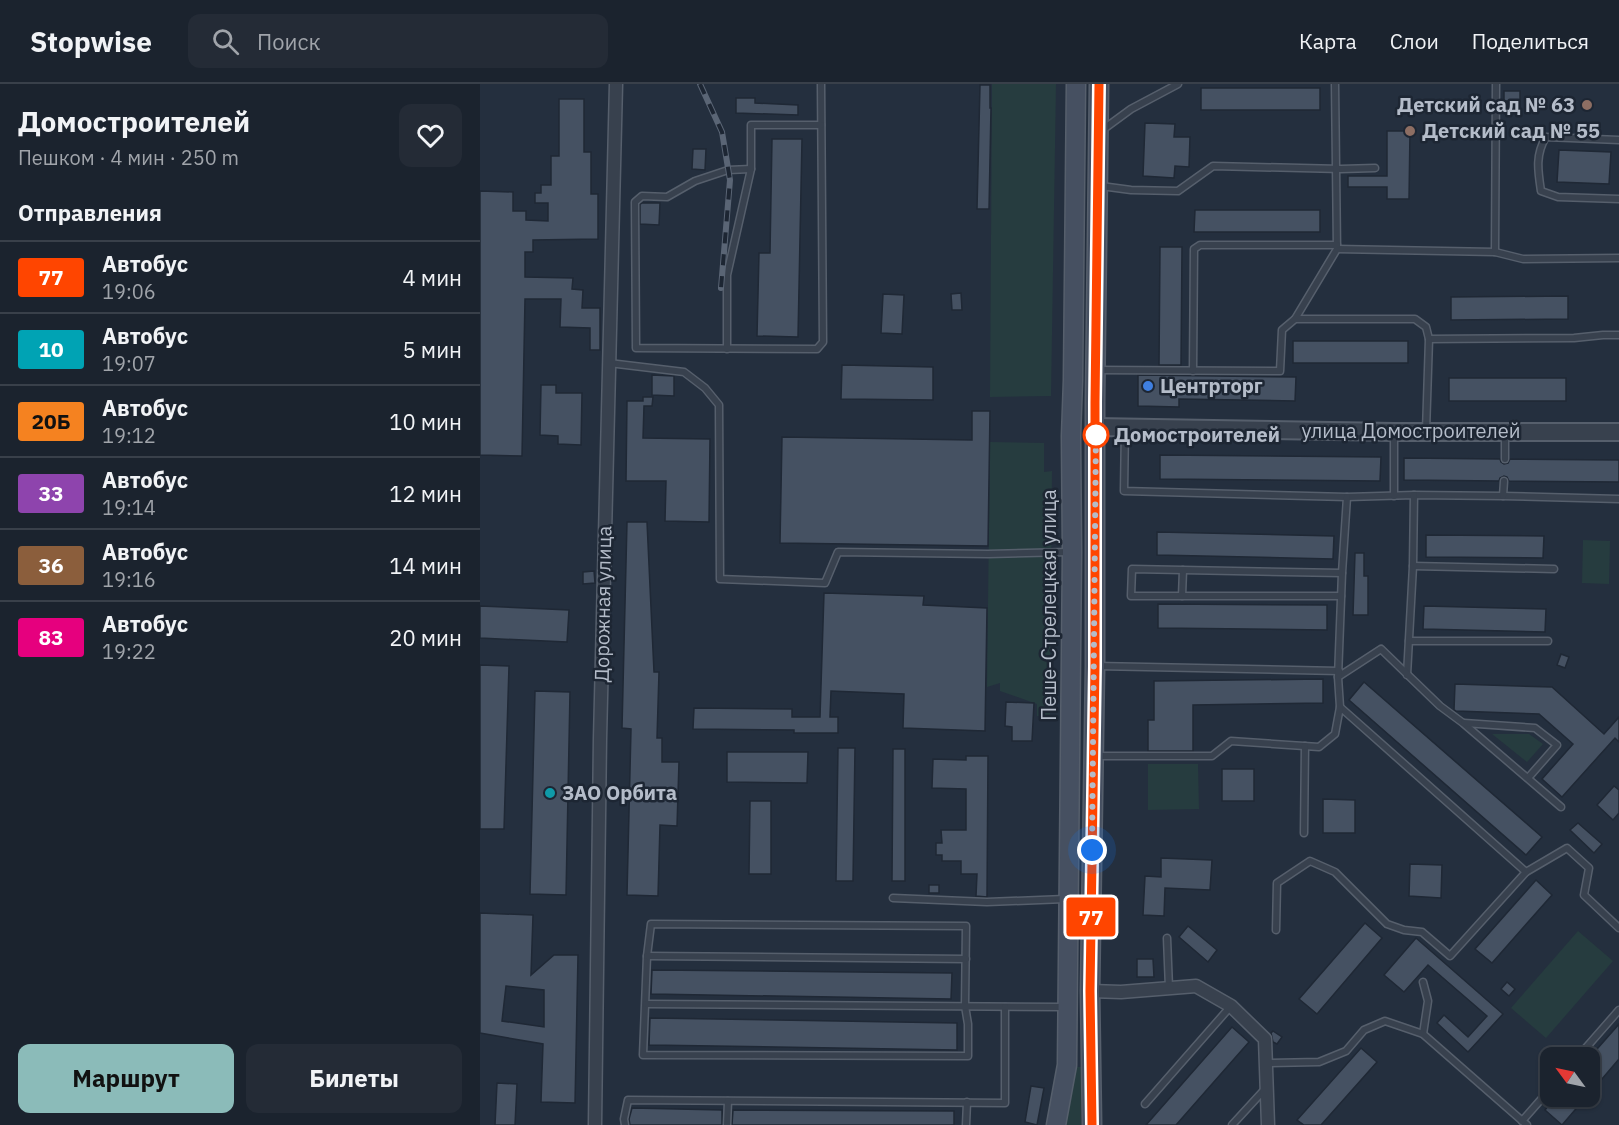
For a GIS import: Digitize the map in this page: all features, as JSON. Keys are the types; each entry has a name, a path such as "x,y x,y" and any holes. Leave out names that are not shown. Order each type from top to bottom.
{"main road":[{"name":"Пеше-Стрелецкая улица","path":"1056,1125 1067,1065 1076,84"},
{"path":"1092,1125 1090,991 1099,84"}],"street":[{"name":"Дорожная улица","path":"595,1125 600,739 616,84"},
{"name":"улица Домостроителей","path":"1096,427 1394,432 1619,432"},
{"path":"1090,991 1121,992 1196,986 1231,1006 1265,1039 1268,1125"}],"lane":[{"path":"751,170 728,170 695,181 668,196 642,196 635,202 636,348 817,349 823,342 821,84"},
{"path":"1098,133 1131,110 1178,84"},
{"path":"1096,370 1280,371 1282,330 1295,319 1337,247 1335,84"},
{"path":"1495,252 1496,84"},
{"path":"727,349 727,274 751,170 751,125 821,125"},
{"path":"1619,140 1546,137 1540,147 1538,168 1541,191 1558,197 1619,199"},
{"path":"1098,185 1131,190 1178,191 1214,166 1375,168"},
{"path":"1193,371 1194,249 1200,245 1495,252 1523,259 1619,258"},
{"path":"1295,319 1415,319 1426,327 1429,339 1426,432"},
{"path":"1429,339 1574,339 1619,335"},
{"path":"609,363 684,372 705,388 719,405 720,579 825,582 838,552 988,554 1072,552"},
{"path":"1125,428 1124,490 1347,497 1414,495 1619,499"},
{"path":"1394,432 1394,496"},
{"path":"1505,432 1505,459"},
{"path":"1503,496 1504,481"},
{"path":"1407,675 1414,495"},
{"path":"1094,756 1212,756 1231,741 1319,747 1335,734 1340,707 1341,596 1347,497"},
{"path":"1413,566 1554,568"},
{"path":"1341,596 1131,596 1132,569 1342,573"},
{"path":"1182,596 1183,570"},
{"path":"1409,641 1548,641"},
{"path":"1095,666 1339,674 1381,649 1440,706 1561,807"},
{"path":"1340,707 1526,872"},
{"path":"1463,723 1535,728 1557,745 1528,778"},
{"path":"1304,833 1305,746"},
{"path":"1276,930 1277,883 1310,861 1335,872 1387,924 1404,930 1422,932 1450,956 1526,872 1567,848 1589,868 1584,895 1619,928"},
{"path":"893,898 987,902 1069,899"},
{"path":"651,924 966,926 965,1006 968,1024 968,1056 643,1055 647,956 651,924"},
{"path":"1167,938 1169,988"},
{"path":"647,956 966,959"},
{"path":"1423,982 1428,1001 1423,1035"},
{"path":"646,1004 1068,1007"},
{"path":"625,1125 628,1100 1005,1103 1005,1006"},
{"path":"1145,1104 1231,1006"},
{"path":"1587,1047 1619,1010"},
{"path":"1266,1063 1319,1062 1346,1051 1365,1030 1384,1021 1423,1035 1525,1123 1540,1103"},
{"path":"1232,1125 1267,1087"},
{"path":"727,1125 728,1101"},
{"path":"966,1125 967,1102"}],"green space":[{"path":"992,84 1056,84 1051,396 990,397"},
{"path":"990,442 1044,443 1044,472 1052,471 1050,717 1037,716 1037,704 1000,691 1000,683 987,687"},
{"path":"1583,540 1610,541 1609,584 1582,583"},
{"path":"1492,734 1529,734 1543,744 1527,762"},
{"path":"1148,764 1198,764 1199,809 1148,810"},
{"path":"1578,931 1613,961 1546,1038 1511,1008"},
{"path":"1074,1067 1081,1067 1081,1125 1065,1125"}],"building":[{"path":"980,85 990,85 989,209 977,209"},
{"path":"1201,88 1320,88 1320,110 1201,110"},
{"path":"1504,91 1520,91 1520,101 1504,101"},
{"path":"736,98 755,98 755,103 798,105 798,115 736,113"},
{"path":"559,99 584,99 584,152 591,152 591,194 598,194 598,239 533,240 533,252 525,252 525,277 573,278 572,289 583,290 582,308 600,308 600,350 590,350 590,328 560,327 561,299 525,299 522,456 480,455 480,191 513,192 513,211 526,211 526,220 548,221 548,203 535,203 535,193 541,193 541,185 551,185 551,156 559,156"},
{"path":"1145,123 1175,124 1174,137 1190,137 1189,167 1175,166 1174,178 1143,176"},
{"path":"1387,131 1410,131 1409,199 1387,199 1387,187 1348,187 1348,176 1387,176"},
{"path":"772,139 802,139 798,337 757,336 759,253 770,253"},
{"path":"693,149 706,149 705,170 692,169"},
{"path":"1559,150 1611,152 1609,184 1557,182"},
{"path":"660,203 659,225 640,224 640,204"},
{"path":"1195,210 1320,210 1320,232 1194,232"},
{"path":"1160,247 1182,247 1181,365 1159,365"},
{"path":"961,293 962,310 952,310 951,294"},
{"path":"883,294 904,295 902,334 881,333"},
{"path":"1568,296 1568,319 1451,320 1451,297"},
{"path":"1293,341 1408,341 1408,363 1293,363"},
{"path":"842,365 933,367 933,400 841,399"},
{"path":"652,375 674,376 674,396 652,395"},
{"path":"1138,375 1296,377 1295,401 1179,399 1179,407 1138,406"},
{"path":"1449,378 1566,378 1566,401 1449,401"},
{"path":"541,385 556,385 556,393 582,393 581,445 558,444 558,436 540,435"},
{"path":"643,397 653,397 652,406 644,406 643,438 710,439 709,522 665,521 666,481 626,481 627,401 643,401"},
{"path":"972,411 990,411 988,546 780,543 782,437 972,440"},
{"path":"1160,455 1381,457 1380,481 1160,479"},
{"path":"1404,458 1500,459 1504,464 1510,459 1619,460 1619,482 1509,481 1504,476 1499,481 1404,480"},
{"path":"627,522 647,522 654,672 659,672 657,738 662,738 662,762 679,762 677,826 660,825 658,896 627,895 631,729 622,728"},
{"path":"1157,532 1334,536 1333,559 1157,555"},
{"path":"1426,535 1544,536 1543,558 1426,557"},
{"path":"1355,553 1364,553 1364,576 1368,576 1368,615 1353,615"},
{"path":"594,571 595,583 583,584 583,572"},
{"path":"824,593 924,596 923,605 987,608 985,731 903,728 904,694 831,691 830,717 838,717 838,733 693,729 694,708 792,709 792,717 820,717"},
{"path":"1158,604 1327,605 1327,630 1158,628"},
{"path":"480,606 569,610 567,642 480,638"},
{"path":"1424,606 1546,609 1545,632 1423,629"},
{"path":"1561,654 1569,657 1565,668 1557,665"},
{"path":"480,665 509,666 504,829 480,829"},
{"path":"1323,679 1323,703 1193,705 1193,751 1148,751 1148,720 1154,720 1154,681"},
{"path":"1364,682 1542,837 1526,855 1349,700"},
{"path":"1455,684 1552,687 1604,734 1619,717 1619,742 1615,738 1562,797 1542,779 1573,744 1539,714 1454,710"},
{"name":"ЗАО Орбита","path":"535,691 570,692 566,895 530,894"},
{"path":"1006,702 1034,703 1032,741 1012,741 1012,727 1005,726"},
{"path":"838,748 855,748 853,881 836,881"},
{"path":"893,749 905,749 905,881 892,881"},
{"path":"727,752 808,752 807,783 727,782"},
{"path":"966,756 988,756 987,897 976,896 977,874 961,874 961,861 942,861 942,855 936,855 936,843 942,843 941,830 966,830 966,789 932,788 933,759 966,760"},
{"path":"1222,769 1254,769 1254,801 1222,801"},
{"path":"1614,786 1619,790 1619,813 1613,820 1597,805"},
{"path":"1323,799 1355,800 1355,833 1323,833"},
{"path":"750,801 771,801 771,874 749,874"},
{"path":"1578,823 1602,844 1594,853 1570,830"},
{"path":"1161,858 1212,860 1210,890 1165,888 1164,916 1143,915 1145,876 1161,877"},
{"path":"1410,864 1442,865 1441,898 1409,896"},
{"path":"1536,880 1552,895 1492,963 1475,949"},
{"path":"929,885 939,885 939,893 929,893"},
{"path":"480,913 533,915 531,975 554,955 578,955 575,1103 541,1102 543,1044 480,1033","holes":["506,986 544,990 544,1027 502,1021"]},
{"path":"1365,923 1382,938 1317,1014 1299,999"},
{"path":"1188,926 1217,950 1208,962 1179,937"},
{"path":"1416,938 1503,1014 1468,1052 1437,1023 1444,1015 1468,1037 1487,1016 1428,965 1404,992 1384,975"},
{"path":"1137,959 1153,959 1154,977 1137,977"},
{"path":"652,970 952,973 951,999 651,994"},
{"path":"1507,982 1515,989 1509,996 1501,989"},
{"path":"650,1018 957,1023 957,1050 649,1045"},
{"path":"1619,1024 1619,1059 1600,1081 1600,1047"},
{"path":"1232,1027 1249,1042 1176,1125 1146,1125"},
{"path":"1273,1031 1282,1037 1277,1044 1273,1042 1271,1033"},
{"path":"1361,1048 1377,1062 1321,1125 1304,1125 1297,1120"},
{"path":"497,1083 517,1084 515,1125 495,1125"},
{"path":"1031,1086 1044,1088 1037,1125 1025,1122"},
{"path":"1547,1107 1578,1107 1562,1125 1545,1110"},
{"path":"632,1108 722,1110 722,1125 630,1125"},
{"path":"733,1110 954,1111 954,1125 732,1125"}],"railway":[{"path":"700,84 722,132 730,180 721,288"}],"bus line":[{"name":"77","path":"1092,1125 1090,991 1099,84"}],"place":[{"name":"Детский сад № 63","path":"1587,105"},
{"name":"Детский сад № 55","path":"1410,131"},
{"name":"Центрторг","path":"1148,386"},
{"name":"Домостроителей","path":"1096,435"},
{"name":"ЗАО Орбита","path":"550,793"}],"route":[{"path":"1092,850 1096,427 1096,435"}]}
